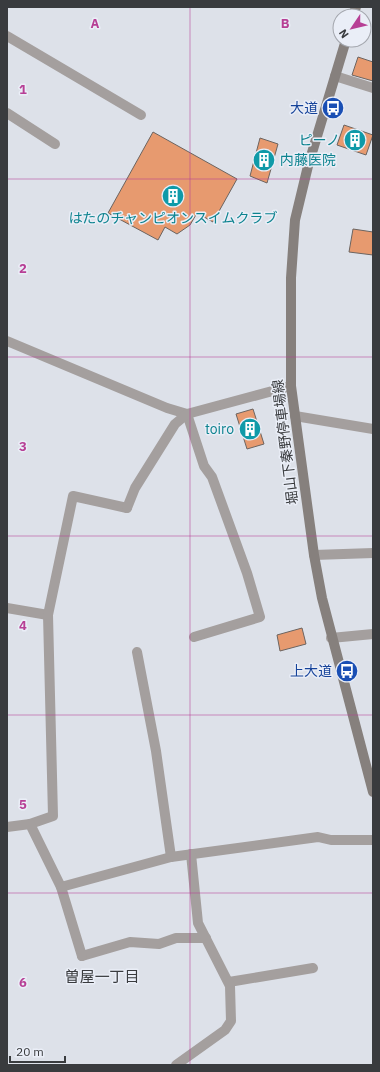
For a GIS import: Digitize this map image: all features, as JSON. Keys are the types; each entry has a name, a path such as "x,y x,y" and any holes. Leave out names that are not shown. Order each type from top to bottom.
{"main road":[{"name":"堀山下秦野停車場線","path":"344,48 308,166 295,220 291,278 291,386 314,556 331,638 373,792"}],"street":[{"path":"7,36 141,115"},
{"path":"336,76 373,88"},
{"path":"7,113 55,144"},
{"path":"7,341 167,408 187,414"},
{"path":"7,828 30,824 52,816 48,615 73,496 126,508 135,488 175,424 187,414 291,386"},
{"path":"187,414 204,466 212,477 247,573 260,617 194,637"},
{"path":"295,416 373,429"},
{"path":"314,556 373,553"},
{"path":"7,608 48,615"},
{"path":"331,638 373,634"},
{"path":"137,652 156,751 172,857"},
{"path":"30,824 61,887 82,956 130,942 159,944 176,938 206,938"},
{"path":"61,887 172,857 191,854 318,837 331,840 373,840"},
{"path":"176,1065 189,1061 225,1030 231,1022 229,982 198,923 191,854"},
{"path":"229,982 313,968"}],"building":[{"path":"358,57 373,62 373,81 352,75"},
{"name":"ピーノ","path":"344,125 373,135 366,155 337,145"},
{"name":"はたのチャンピオンスイムクラブ","path":"153,132 237,179 213,222 197,213 190,225 177,234 165,227 158,240 108,213"},
{"name":"内藤医院","path":"260,138 278,144 267,183 250,176"},
{"path":"353,229 373,232 373,255 349,252"},
{"name":"toiro","path":"253,409 264,444 247,449 236,414"},
{"path":"302,628 306,644 280,651 277,635"}],"place":[{"name":"大道","path":"333,108"},
{"name":"ピーノ","path":"355,140"},
{"name":"内藤医院","path":"264,160"},
{"name":"はたのチャンピオンスイムクラブ","path":"173,196"},
{"name":"toiro","path":"250,429"},
{"name":"上大道","path":"347,671"}],"district":[{"name":"曽屋一丁目","path":"102,977"}]}
